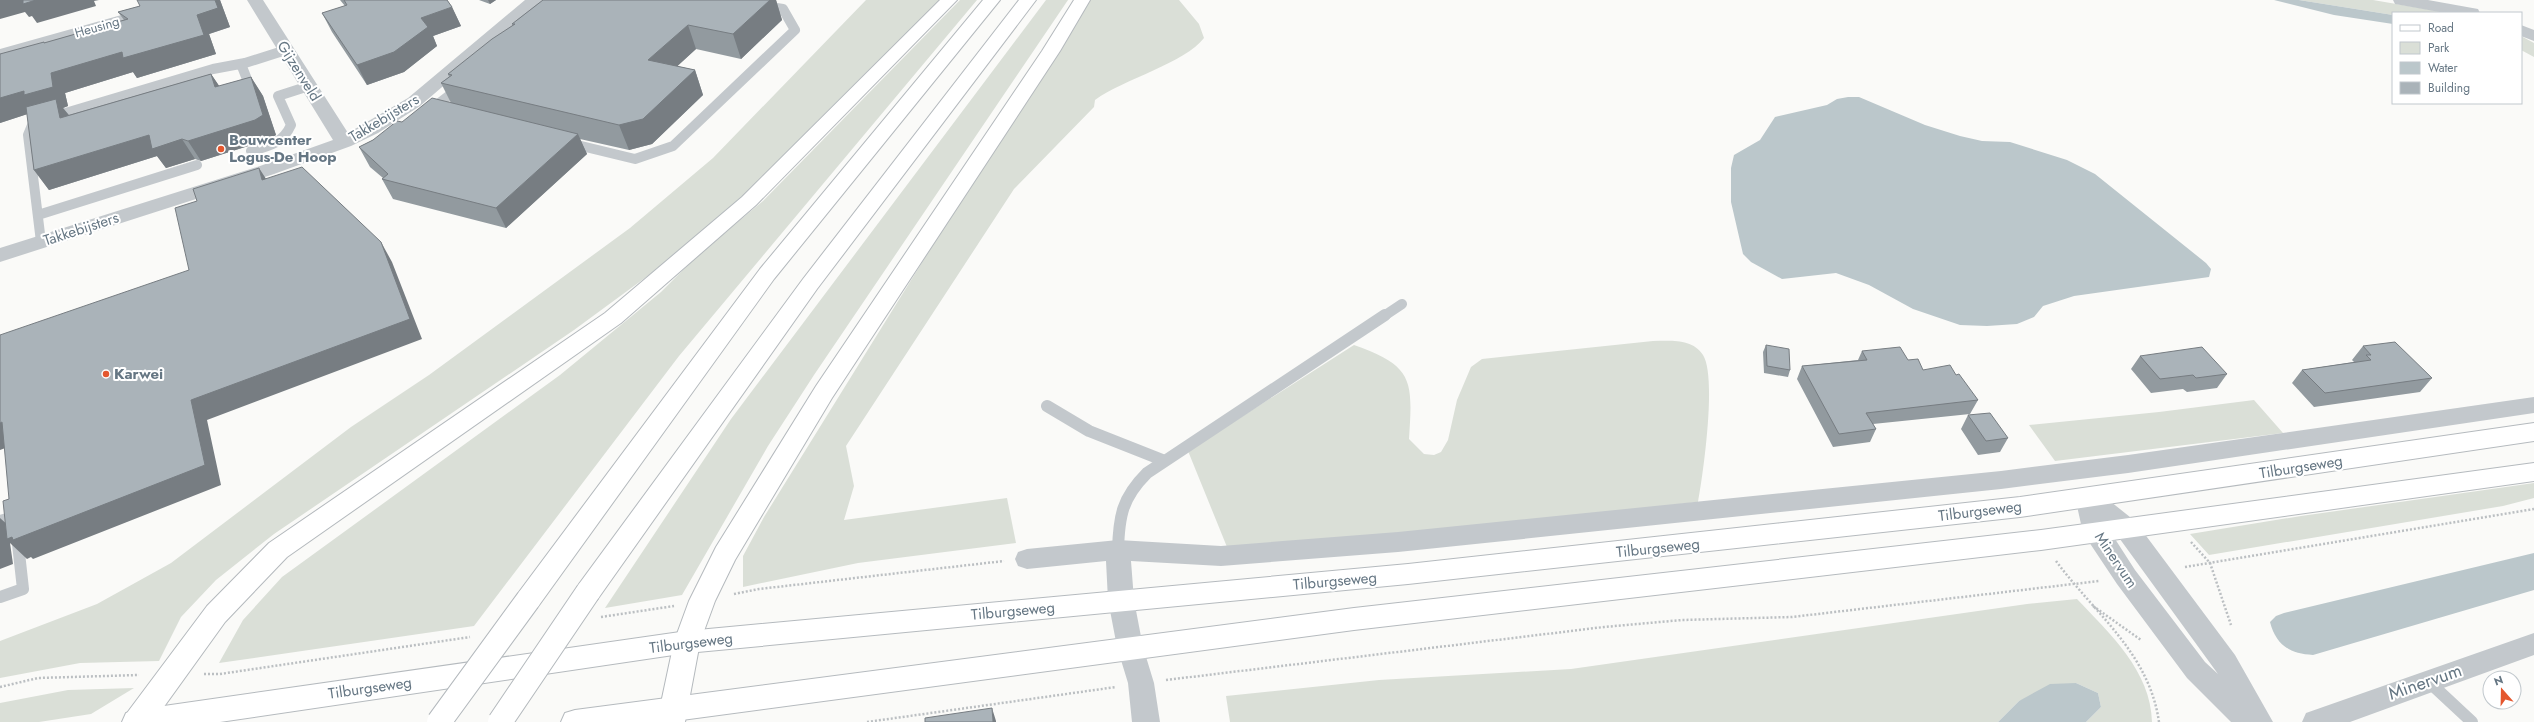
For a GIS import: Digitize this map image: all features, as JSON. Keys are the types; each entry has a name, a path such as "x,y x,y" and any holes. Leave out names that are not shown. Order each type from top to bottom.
{"main road":[{"path":"137,722 216,614 278,550 323,517 502,396 613,318 749,201 949,0"},
{"path":"439,722 767,274 992,0"},
{"path":"500,722 588,592 810,284 1028,0"},
{"path":"672,715 687,642 702,601 725,554 774,472 986,145 1051,51 1082,0"},
{"name":"Tilburgseweg","path":"137,722 687,642 1563,558 2087,497 2534,432"},
{"path":"575,722 672,715 1130,647 2095,533 2534,472"}],"street":[{"name":"Heusing","path":"0,54 193,0"},
{"name":"Gijzenveld","path":"255,0 344,142"},
{"name":"Takkebijsters","path":"0,255 267,170 344,142 371,129 414,102 535,0"},
{"path":"2401,0 2467,12"},
{"path":"2522,30 2534,36"},
{"name":"Tilburgseweg","path":"1027,559 1118,550 1220,556 1422,540 2001,480 2128,464 2534,405"},
{"name":"Minervum","path":"2087,497 2126,528 2159,571 2226,663 2259,722"},
{"name":"Minervum","path":"2087,497 2095,533 2126,577 2196,670 2250,722"},
{"path":"1118,550 1121,600 1130,647 1141,683 1146,722"},
{"name":"Minervum","path":"2316,722 2534,644"}],"lane":[{"path":"560,141 635,159 673,146 794,30 783,9 755,4"},
{"path":"41,242 28,135 33,123 213,69 241,64 286,50"},
{"path":"241,64 252,94"},
{"path":"434,108 464,84"},
{"path":"251,151 282,141 288,134 291,125 278,96 309,86"},
{"path":"414,102 448,113"},
{"path":"38,215 197,165"},
{"path":"1118,550 1119,519 1122,502 1132,486 1165,461 1402,304"},
{"path":"1047,406 1060,416 1091,433 1165,461"},
{"path":"0,521 15,517 23,589 0,597"},
{"path":"2428,681 2472,722"}],"path":[{"path":"2159,571 2534,509"},
{"path":"2174,522 2210,563 2232,628"},
{"path":"867,722 1141,683 1604,627 1682,620 1792,617 2126,577"},
{"path":"2070,583 2121,641 2149,678 2158,705 2159,722"}],"green space":[{"path":"866,0 940,0 750,191 653,272 574,330 274,534 216,580 181,617 159,661 80,663 0,678 0,641 97,604 171,563 351,427 429,375 630,228 713,158"},
{"path":"960,0 977,0 679,356 474,626 219,663 243,620 282,577 560,375 661,292 698,255 763,201"},
{"path":"1046,0 1068,0 814,375 768,446 682,595 605,608 731,419"},
{"path":"1085,0 1179,0 1199,24 1204,38 1195,47 1169,63 1107,92 1095,100 1094,107 1014,189 846,446 854,486 844,520 1007,498 1016,543 858,563 743,587 743,556 764,517"},
{"path":"2299,0 2373,0 2443,12 2392,12 2392,15"},
{"path":"2522,37 2534,43 2534,57 2522,51"},
{"path":"1653,341 1687,343 1703,355 1707,367 1709,383 1708,427 1698,502 1331,543 1227,547 1188,451 1354,345 1388,360 1398,368 1405,377 1409,388 1410,402 1409,439 1424,454 1434,455 1441,452 1448,440 1457,400 1471,367 1482,359"},
{"path":"2254,400 2283,433 2055,461 2029,425 2159,412"},
{"path":"2534,483 2534,498 2503,506 2209,555 2190,534 2301,516"},
{"path":"2077,599 2115,640 2137,670 2150,704 2152,722 2086,722 2101,707 2098,693 2076,683 2019,701 1998,722 1230,722 1226,696 1379,680 1571,669 2027,604"},
{"path":"134,688 91,714 39,722 0,722 0,703 68,690"}],"water":[{"path":"2274,0 2299,0 2392,15 2392,24 2334,15"},
{"path":"1859,97 1925,125 1960,136 1982,141 2010,142 2067,160 2095,174 2206,263 2211,269 2209,277 2074,296 2043,306 2034,317 2017,324 1987,326 1960,325 1913,309 1869,285 1836,273 1782,279 1751,262 1743,254 1731,202 1731,168 1734,155 1760,140 1775,117 1827,105 1837,99"},
{"path":"2534,553 2534,590 2313,655 2297,653 2285,647 2276,637 2270,622 2276,616 2284,613"},
{"path":"2076,683 2098,693 2101,707 2086,722 1998,722 2019,701 2050,684"}],"building":[{"path":"23,0 36,0 23,4"},
{"path":"137,0 215,0 218,8 197,15 204,35 123,58 122,52 51,73 53,87 24,95 24,91 0,98 0,54 128,19 118,12 140,6"},
{"path":"344,0 447,0 452,7 421,18 428,27 394,52 357,65 322,13 347,5"},
{"path":"543,0 770,0 733,34 688,25 648,60 695,70 643,119 619,125 441,83 452,75 448,74 492,39 515,24 512,24"},
{"path":"211,74 215,87 251,77 263,115 255,120 188,141 182,139 152,149 149,135 34,170 26,107 56,99 60,118"},
{"path":"432,98 578,134 496,208 382,179 388,174 359,147 373,140 397,121 402,122"},
{"path":"302,167 381,242 410,319 191,400 205,465 13,540 12,537 7,539 3,501 9,499 2,422 0,423 0,335 189,270 175,208 197,201 193,189 259,168 262,180"},
{"path":"2395,342 2432,378 2325,393 2302,370 2371,360 2366,355 2371,355 2363,346"},
{"path":"1766,345 1789,349 1790,370 1767,366"},
{"path":"1900,347 1908,360 1918,359 1923,370 1950,365 1956,375 1959,374 1978,400 1866,413 1876,429 1839,434 1802,366 1867,360 1862,351"},
{"path":"2202,347 2227,374 2196,378 2193,375 2160,379 2140,356"},
{"path":"1990,413 2008,438 1986,441 1968,415"},
{"path":"992,708 993,722 925,722 925,718"}],"place":[{"name":"Bouwcenter Logus-De Hoop","path":"221,149"},
{"name":"Karwei","path":"106,374"}]}
